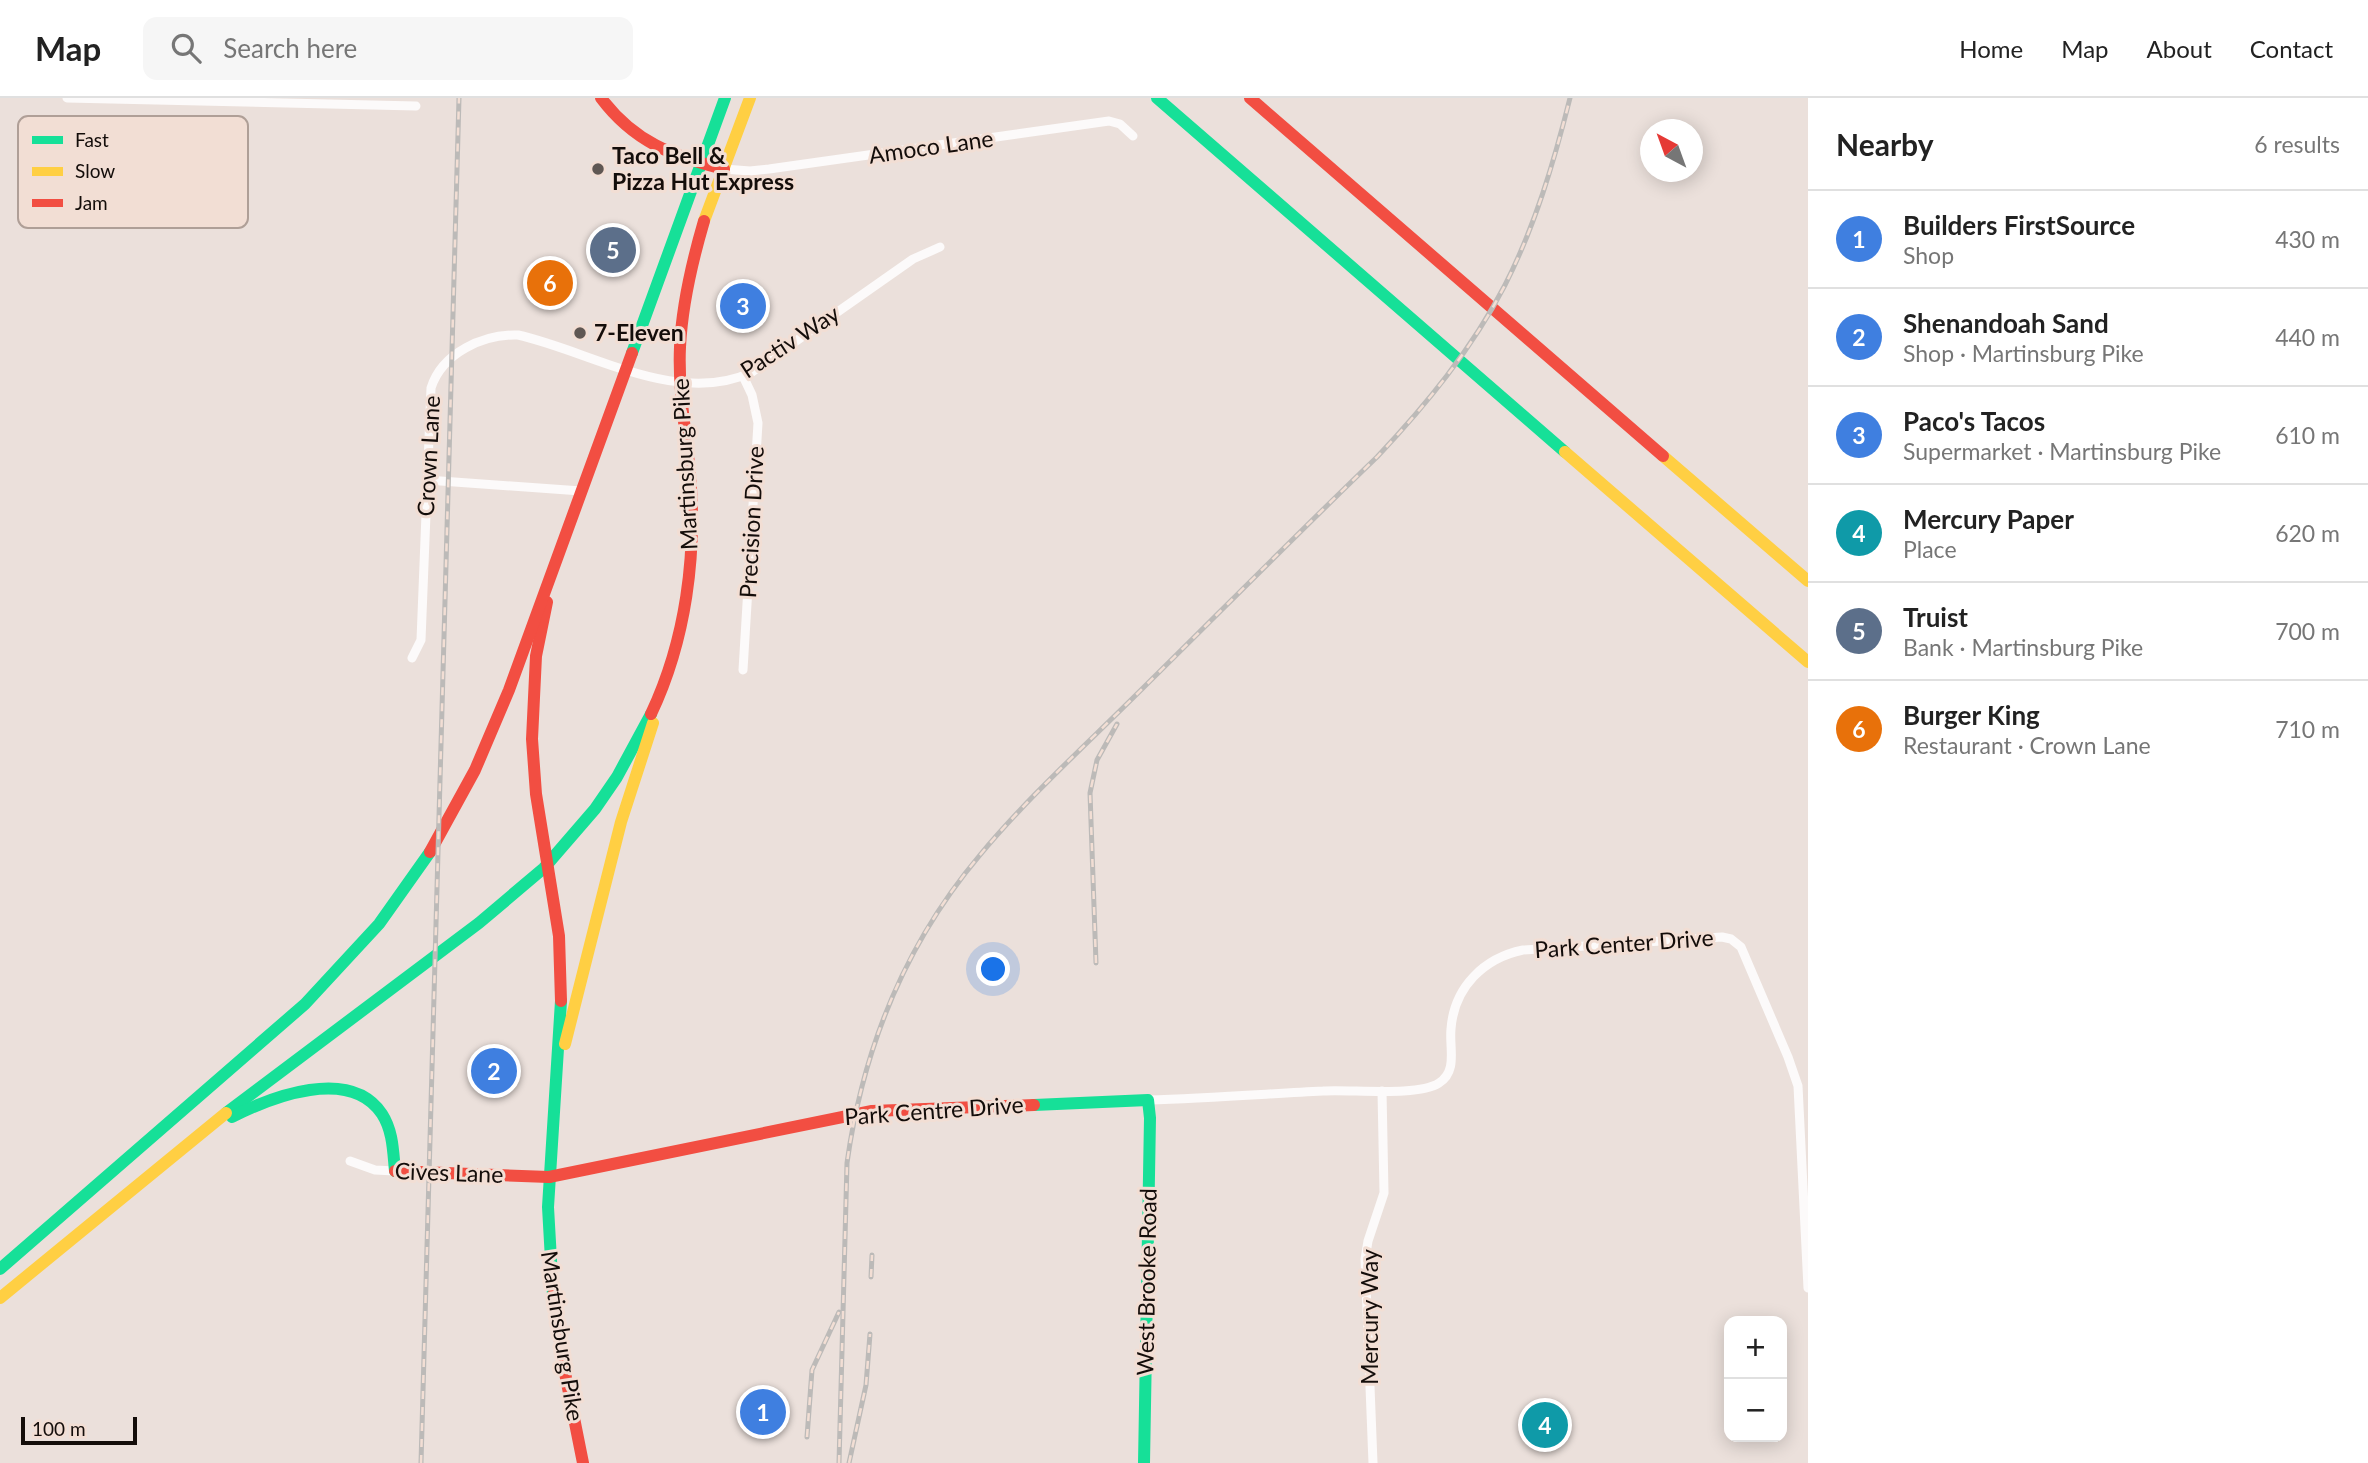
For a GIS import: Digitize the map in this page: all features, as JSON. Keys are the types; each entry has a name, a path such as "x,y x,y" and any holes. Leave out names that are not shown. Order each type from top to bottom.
{"main road":[{"path":"601,98 618,121 640,139 664,150 724,169"},
{"path":"0,1269 312,999 355,953 402,895 446,826 467,786 509,690 725,98"},
{"name":"Martinsburg Pike","path":"679,631 687,584 691,524 690,477 681,382 681,327 690,270 750,98"},
{"path":"1157,98 1808,662"},
{"path":"1250,98 1808,581"},
{"path":"556,1083 561,1002 560,950 536,793 532,716 538,643 563,543"},
{"path":"0,1298 143,1178 516,893 572,838 619,775 635,746 663,682 679,631"},
{"path":"556,1083 621,822 673,663 679,631"},
{"name":"Martinsburg Pike","path":"556,1083 549,1177 549,1272 560,1351 583,1463"},
{"path":"12,1288 219,1126 246,1110 280,1096 333,1088 364,1097 389,1123 395,1142 396,1171"},
{"name":"Park Centre Drive","path":"549,1177 872,1111 1148,1100"},
{"name":"West Brooke Road","path":"1144,1463 1150,1118 1148,1100"},
{"name":"Cives Lane","path":"396,1171 549,1177"}],"street":[{"path":"68,98 416,106"},
{"name":"Amoco Lane","path":"724,169 769,169 1109,121 1120,124 1133,136"},
{"name":"Pactiv Way","path":"624,370 681,382 725,381 743,376 913,259 940,247"},
{"name":"Crown Lane","path":"412,658 422,639 430,402 434,379 443,366 466,348 495,336 518,335 624,370"},
{"name":"Precision Drive","path":"743,376 752,395 758,423 743,670"},
{"path":"427,480 581,491"},
{"name":"Park Center Drive","path":"1326,1091 1382,1091 1428,1087 1446,1077 1452,1062 1452,1021 1459,997 1473,976 1500,956 1523,950 1722,937 1731,939 1741,947 1798,1086 1808,1288"},
{"name":"Park Centre Drive","path":"1148,1100 1326,1091"},
{"name":"Mercury Way","path":"1373,1463 1365,1269 1368,1241 1384,1194 1382,1091"},
{"name":"Cives Lane","path":"350,1161 374,1170 396,1171"}],"railway":[{"path":"421,1463 459,98"},
{"path":"839,1463 847,1163 854,1120 876,1038 909,961 953,889 1018,812 1377,457 1447,376 1478,332 1516,263 1543,193 1570,98"},
{"path":"1096,963 1090,793 1097,760 1117,724"},
{"path":"871,1277 872,1255"},
{"path":"807,1437 812,1370 839,1312"},
{"path":"849,1463 866,1385 870,1334"}],"traffic: fast":[{"path":"632,353 725,98"},
{"path":"1157,98 1565,452"},
{"path":"226,1113 479,923 544,868 595,809 617,777 651,714"},
{"path":"0,1269 305,1004 379,924 430,852"},
{"path":"553,1295 548,1207 561,1001"},
{"path":"232,1117 267,1101 310,1090 351,1091 368,1100 386,1121 395,1171"},
{"path":"1034,1105 1148,1100 1150,1118 1144,1463"}],"traffic: slow":[{"path":"704,221 750,98"},
{"path":"1565,452 1808,662"},
{"path":"1663,456 1808,581"},
{"path":"565,1044 621,822 653,723"},
{"path":"0,1298 226,1113"}],"traffic: jam":[{"path":"601,98 627,126 655,145 687,159 724,169"},
{"path":"1250,98 1663,456"},
{"path":"651,714 663,686 681,627 690,566 692,505 681,395 680,347 688,283 704,221"},
{"path":"430,852 475,770 509,690 632,353"},
{"path":"547,602 536,656 532,739 536,794 559,936 561,1001"},
{"path":"549,1177 872,1111 1034,1105"},
{"path":"395,1171 549,1177"},
{"path":"553,1295 583,1463"}],"place":[{"name":"Taco Bell & Pizza Hut Express","path":"598,169"},
{"name":"Truist","path":"613,250"},
{"name":"Burger King","path":"550,283"},
{"name":"Paco's Tacos","path":"743,306"},
{"name":"7-Eleven","path":"580,333"},
{"name":"Shenandoah Sand","path":"494,1071"},
{"name":"Builders FirstSource","path":"763,1412"},
{"name":"Mercury Paper","path":"1545,1425"}]}
